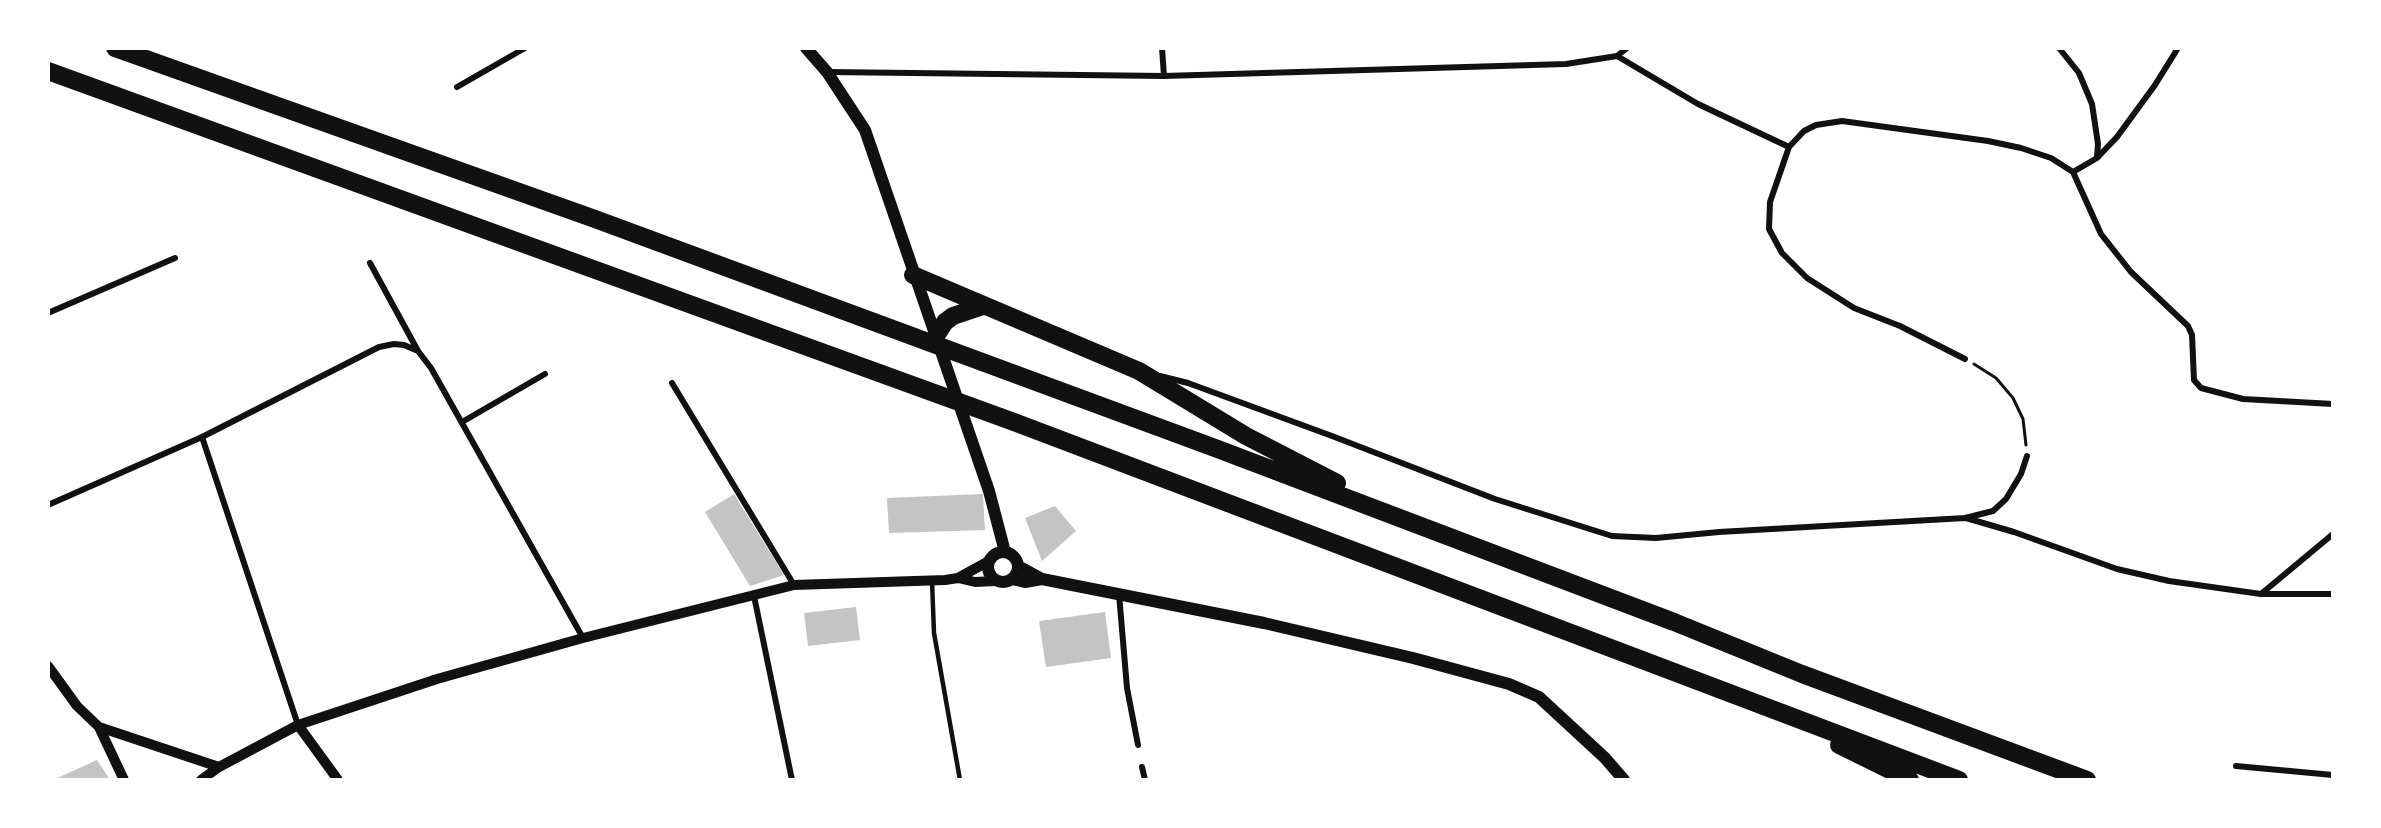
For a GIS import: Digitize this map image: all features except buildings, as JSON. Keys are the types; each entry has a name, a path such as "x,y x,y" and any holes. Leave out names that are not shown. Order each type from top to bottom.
{"highway":[{"path":"115,48 584,215 1003,369 2087,780"},
{"path":"48,71 1014,422 1959,780"},
{"path":"914,275 1139,371 1272,450 1427,528"},
{"path":"936,336 945,322 953,316 983,306"},
{"path":"1760,705 1910,780"}],"main road":[{"path":"806,48 827,72 865,130 989,491 995,518 996,555 988,571 996,581 1002,583 1012,579 1018,566"},
{"path":"996,555 1013,556 1018,566 1042,579 1264,623 1413,658 1509,684 1539,697 1605,758 1624,780"},
{"path":"1012,579 1025,582 1042,579"}],"street":[{"path":"457,87 525,48"},
{"path":"1162,48 1164,76"},
{"path":"827,72 1164,76 1566,64 1617,56 1627,48"},
{"path":"2059,48 2079,73 2092,104 2098,144 2097,158"},
{"path":"2073,172 2097,158 2155,85 2178,48"},
{"path":"1617,56 1698,104 1789,147"},
{"path":"1965,358 1900,326 1854,308 1807,278 1782,253 1769,229 1770,202 1789,147 1804,131 1816,125 1842,121 1988,141 2021,148 2051,158 2073,172 2101,234 2131,272 2188,326 2192,335 2194,380 2200,388 2243,399 2333,404"},
{"path":"48,313 175,258"},
{"path":"370,263 583,638"},
{"path":"48,505 202,437 379,347 394,344 418,351"},
{"path":"1139,371 1188,383 1495,499 1612,536 1656,538 1730,531 1965,518 1993,511 2006,500 2021,474 2027,456"},
{"path":"462,422 545,374"},
{"path":"672,383 794,585"},
{"path":"202,437 298,725 338,780"},
{"path":"1965,518 2056,546 2117,569 2169,581 2261,594 2333,594"},
{"path":"2261,594 2333,534"},
{"path":"958,578 996,555"},
{"path":"201,780 219,767 298,725 437,679 583,638 794,585 932,581 958,578 975,582 996,581"},
{"path":"1119,593 1127,688 1138,745"},
{"path":"754,596 792,780"},
{"path":"48,667 77,706 99,727 124,780"},
{"path":"99,727 219,767"},
{"path":"2236,766 2333,775"},
{"path":"1142,767 1145,780"}],"lane":[{"path":"932,581 934,633 960,780"}],"path":[{"path":"1965,358 1996,378 2013,398 2023,418 2027,456"}]}
